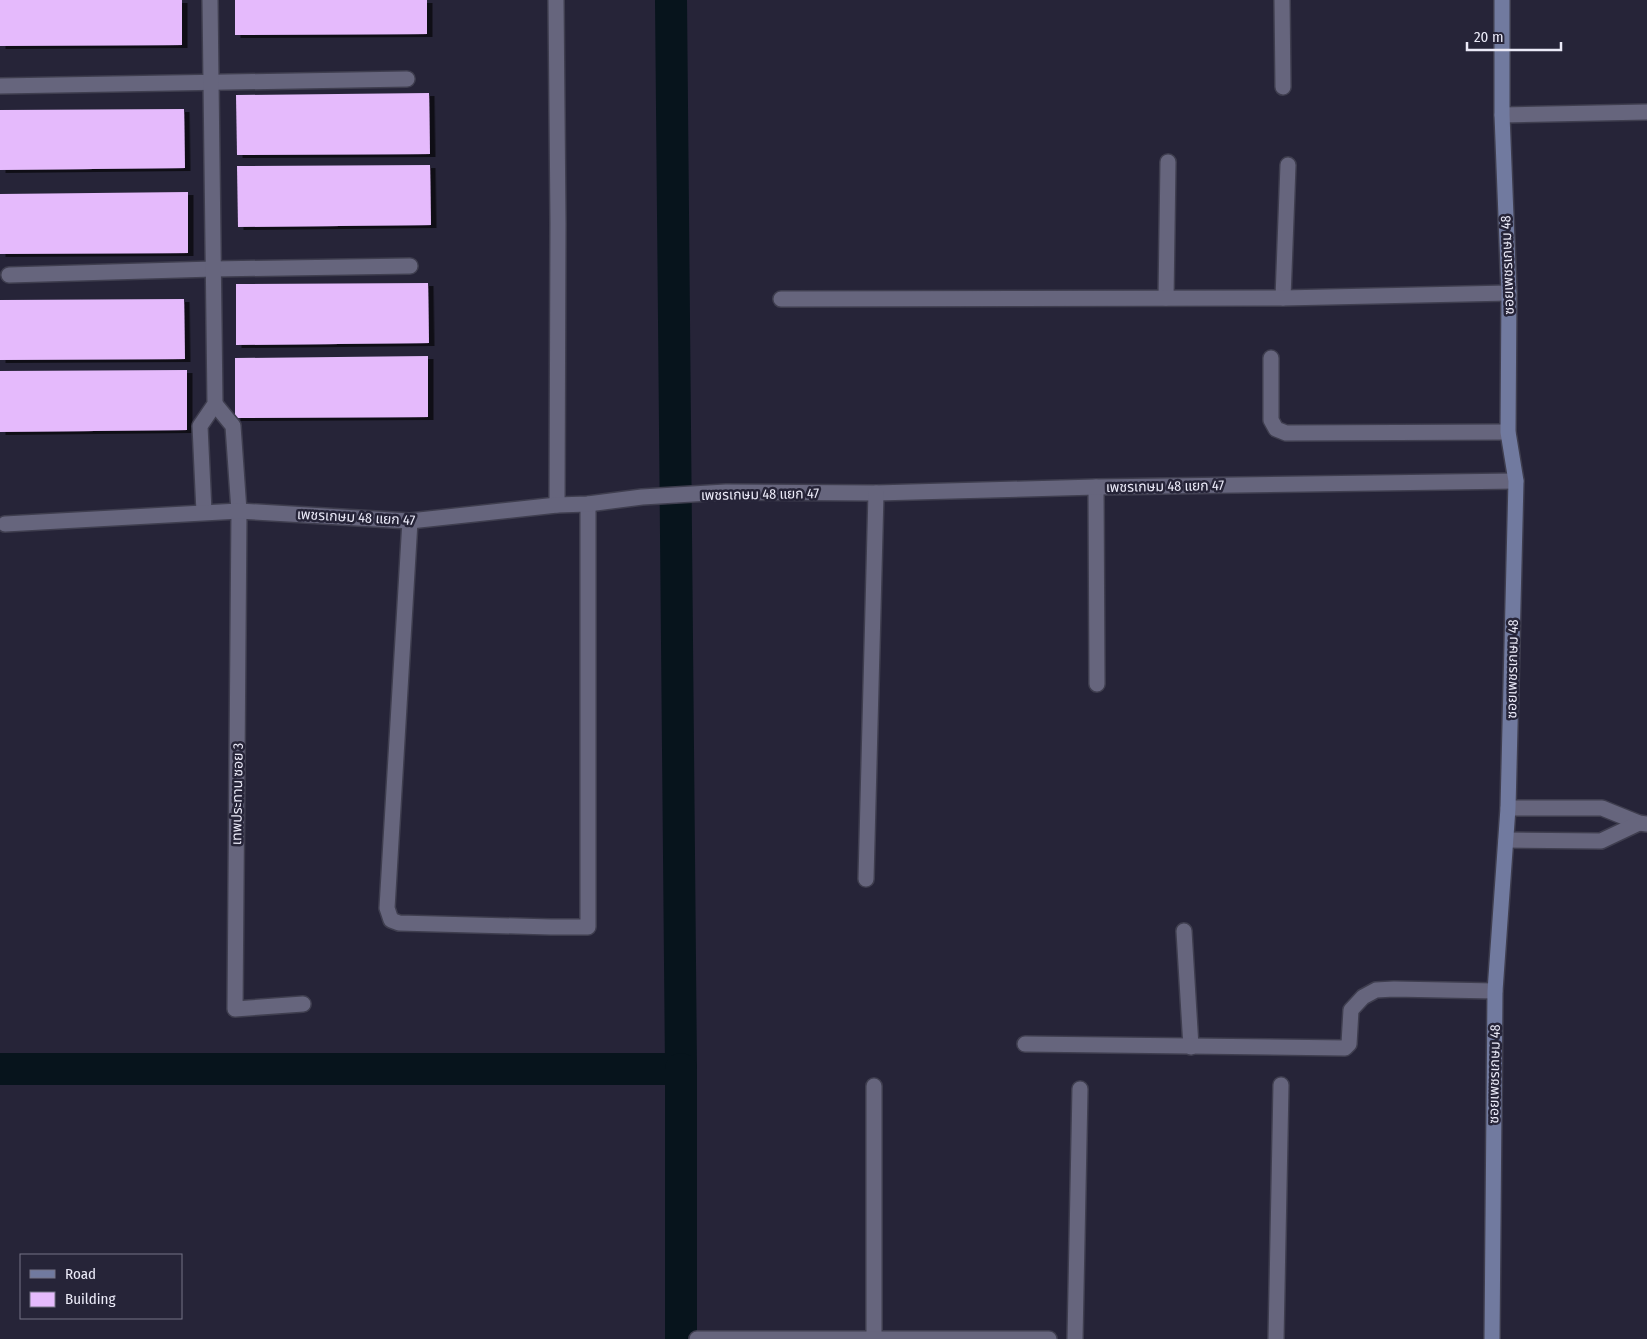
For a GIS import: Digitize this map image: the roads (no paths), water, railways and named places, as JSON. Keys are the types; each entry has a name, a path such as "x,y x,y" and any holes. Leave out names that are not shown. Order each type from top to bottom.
{"street":[{"path":"204,512 200,426 215,404 210,0"},
{"path":"556,0 558,223 557,505"},
{"path":"1282,0 1283,87"},
{"name":"ซอยเพชรเกษม 48","path":"1492,1339 1495,991 1508,808 1516,482 1508,432 1509,293 1502,115 1502,0"},
{"path":"0,86 407,80"},
{"path":"1502,115 1641,113"},
{"path":"1166,298 1168,162"},
{"path":"1283,298 1288,164"},
{"path":"9,275 410,266"},
{"path":"781,298 1283,298 1509,293"},
{"path":"1271,358 1271,420 1276,429 1286,433 1508,432"},
{"path":"215,404 233,426 239,511"},
{"name":"เพชรเกษม 48 แยก 47","path":"5,524 239,511 410,522 557,505 726,492 876,493 1096,487 1516,482"},
{"path":"1096,487 1096,684"},
{"path":"866,879 876,493"},
{"path":"410,522 387,908 391,920 399,922 588,927 588,504"},
{"name":"เทพประทาน ซอย 3","path":"239,511 235,1009 304,1004"},
{"path":"1508,808 1602,808 1643,824"},
{"path":"1506,840 1601,840 1643,824"},
{"path":"1184,931 1191,1047"},
{"path":"1025,1044 1345,1048 1349,1044 1351,1010 1363,997 1376,990 1394,988 1495,991"},
{"path":"1276,1339 1281,1085"},
{"path":"874,1086 874,1339"},
{"path":"1075,1339 1080,1089"},
{"path":"697,1339 1048,1339"}],"waterway":[{"path":"0,1069 681,1069 671,0"},
{"path":"681,1069 681,1339"}]}
